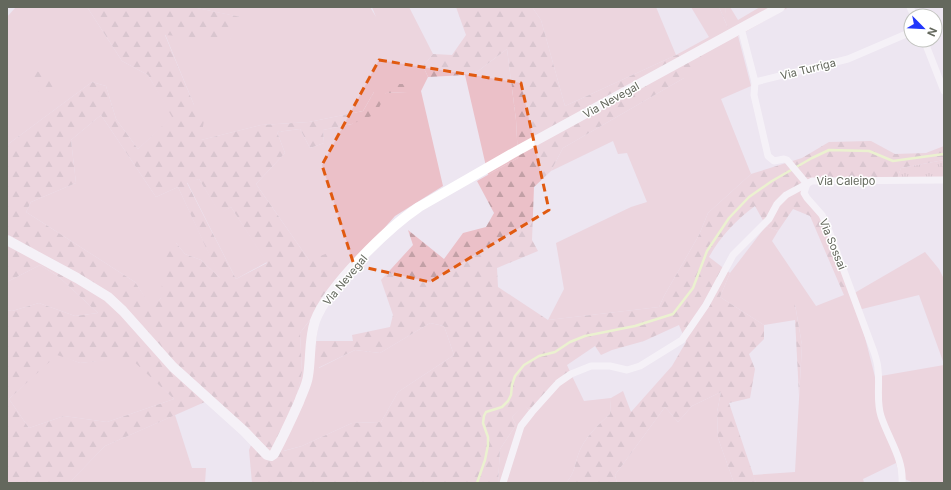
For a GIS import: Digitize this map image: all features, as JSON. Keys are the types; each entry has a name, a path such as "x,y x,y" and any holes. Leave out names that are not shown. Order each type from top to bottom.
{"main road":[{"name":"Via Nevegal","path":"7,240 72,274 108,297 123,311 173,367 244,431 267,455 271,456 274,454 286,432 307,382 313,329 319,312 349,273 406,216 419,207 519,150 780,7"}],"street":[{"path":"741,28 755,82"},
{"name":"Via Turriga","path":"755,82 848,59 903,35"},
{"path":"927,48 944,91"},
{"name":"Via Caleipo","path":"755,82 754,95 768,156 774,161 786,159 791,162 805,180 944,180"},
{"path":"503,483 521,426 558,383 571,374 591,366 610,366 627,370 640,366 682,340 706,305 733,255 769,219 777,204 805,180"},
{"name":"Via Sossai","path":"805,180 805,196 822,215 828,228 874,352 878,370 879,407 881,416 899,459 902,473 902,483"}],"highlighted area":[{"path":"379,60 521,83 549,210 430,282 354,265 322,165"}],"green space":[{"path":"16,7 87,7 122,61 148,75 173,117 138,149 116,119 106,86 92,82 7,145 7,17"},
{"path":"87,7 192,7 241,17 230,40 165,35 194,105 205,113 201,140 261,125 309,122 363,111 374,92 390,84 408,84 408,92 386,93 376,114 352,124 323,130 324,143 310,148 300,129 277,132 285,153 256,184 309,260 331,252 349,268 300,333 302,372 284,451 302,446 352,423 381,422 398,392 454,355 444,326 430,323 380,353 355,350 318,368 316,341 353,341 352,335 390,327 393,315 381,280 413,245 408,230 444,259 463,233 486,227 494,213 477,181 518,158 516,120 507,49 478,71 465,75 428,77 423,66 433,54 452,55 466,35 456,7 532,7 541,20 565,106 676,55 704,54 684,78 563,148 551,171 534,187 532,240 538,251 497,268 498,287 548,320 659,307 699,235 708,213 751,174 802,158 829,142 871,141 895,154 926,153 944,146 944,160 901,168 897,179 817,179 808,185 802,195 818,212 825,226 851,295 844,295 810,216 793,209 778,231 766,226 755,206 729,229 709,257 730,273 720,297 764,325 764,339 749,354 755,369 750,398 729,403 756,483 734,483 718,438 717,412 721,392 692,406 678,422 665,407 615,475 617,483 566,483 573,472 578,455 587,438 610,414 611,398 623,391 631,412 672,366 686,342 679,325 644,341 612,350 601,355 595,346 567,365 571,374 532,412 524,406 512,417 516,425 500,449 498,483 252,483 249,450 252,443 207,401 105,446 69,483 7,483 7,310 12,311 39,303 75,316 98,313 59,277 40,265 7,282 7,145 92,82 106,86 116,119 138,149 172,117 148,75 122,61","holes":["101,115 156,197 178,187 220,278 201,260 185,254 176,243 165,243 161,298 151,306 135,282 26,212 31,202 76,183 71,140","199,179 220,214 231,207 267,263 236,279 187,183","57,355 80,363 130,358 174,399 107,422 64,416 29,428 9,399"]},
{"path":"192,7 370,7 376,17 372,7 409,7 433,54 423,66 428,77 421,91 443,186 395,216 349,268 309,260 256,184 285,153 277,132 300,129 310,148 324,143 323,130 352,124 386,93 407,92 374,92 363,111 309,122 261,125 201,140 194,105 165,34 230,39 240,17"},
{"path":"532,7 656,7 676,55 565,106 541,20"},
{"path":"691,7 719,7 727,26 725,7 730,7 738,20 760,7 789,7 738,36 751,86 721,99 751,174 708,213 699,235 659,307 548,320 564,289 556,243 631,207 647,202 627,153 618,154 613,141 551,171 563,148 684,78 676,55 709,37"},
{"path":"719,7 725,7 728,28"},
{"path":"507,49 516,120 518,158 488,175 465,75 478,71"},
{"path":"34,70 46,75 60,89 50,96 33,89"},
{"path":"101,115 156,197 178,187 221,279 201,260 185,254 176,243 161,298 151,307 135,282 26,212 31,202 76,183 71,140"},
{"path":"944,160 944,178 897,179 901,168"},
{"path":"199,179 220,213 231,207 267,262 236,279 187,182"},
{"path":"766,226 778,231 772,241 816,306 844,295 851,295 925,252 939,269 944,279 944,364 919,295 858,310 875,377 944,365 944,483 914,483 900,477 896,463 863,479 864,483 756,483 753,475 795,472 802,345 795,304 795,320 764,325 720,297 730,273"},
{"path":"40,265 59,277 98,313 75,316 39,303 12,311 7,310 7,282"},
{"path":"794,299 802,345 799,395"},
{"path":"321,306 316,341 319,368 355,350 380,353 430,323 444,326 454,355 398,392 381,422 352,423 302,446 283,451 302,372 300,333"},
{"path":"57,354 80,363 130,357 174,399 107,422 64,416 29,428 9,399"},
{"path":"571,374 584,401 611,398 610,414 587,438 578,455 573,472 569,479 566,483 498,483 500,449 516,425 512,417 524,405 531,412"},
{"path":"721,392 717,412 718,438 734,483 617,483 615,475 665,407 678,422 692,406"},
{"path":"175,415 192,468 206,468 205,483 69,483 105,446"}],"waterway":[{"path":"477,483 485,460 488,445 488,437 483,423 484,416 486,412 502,407 508,401 511,395 515,376 524,365 539,356 555,352 570,342 585,336 635,326 673,314 693,288 707,251 729,218 749,197 772,181 829,150 869,151 893,161 944,154"}]}
